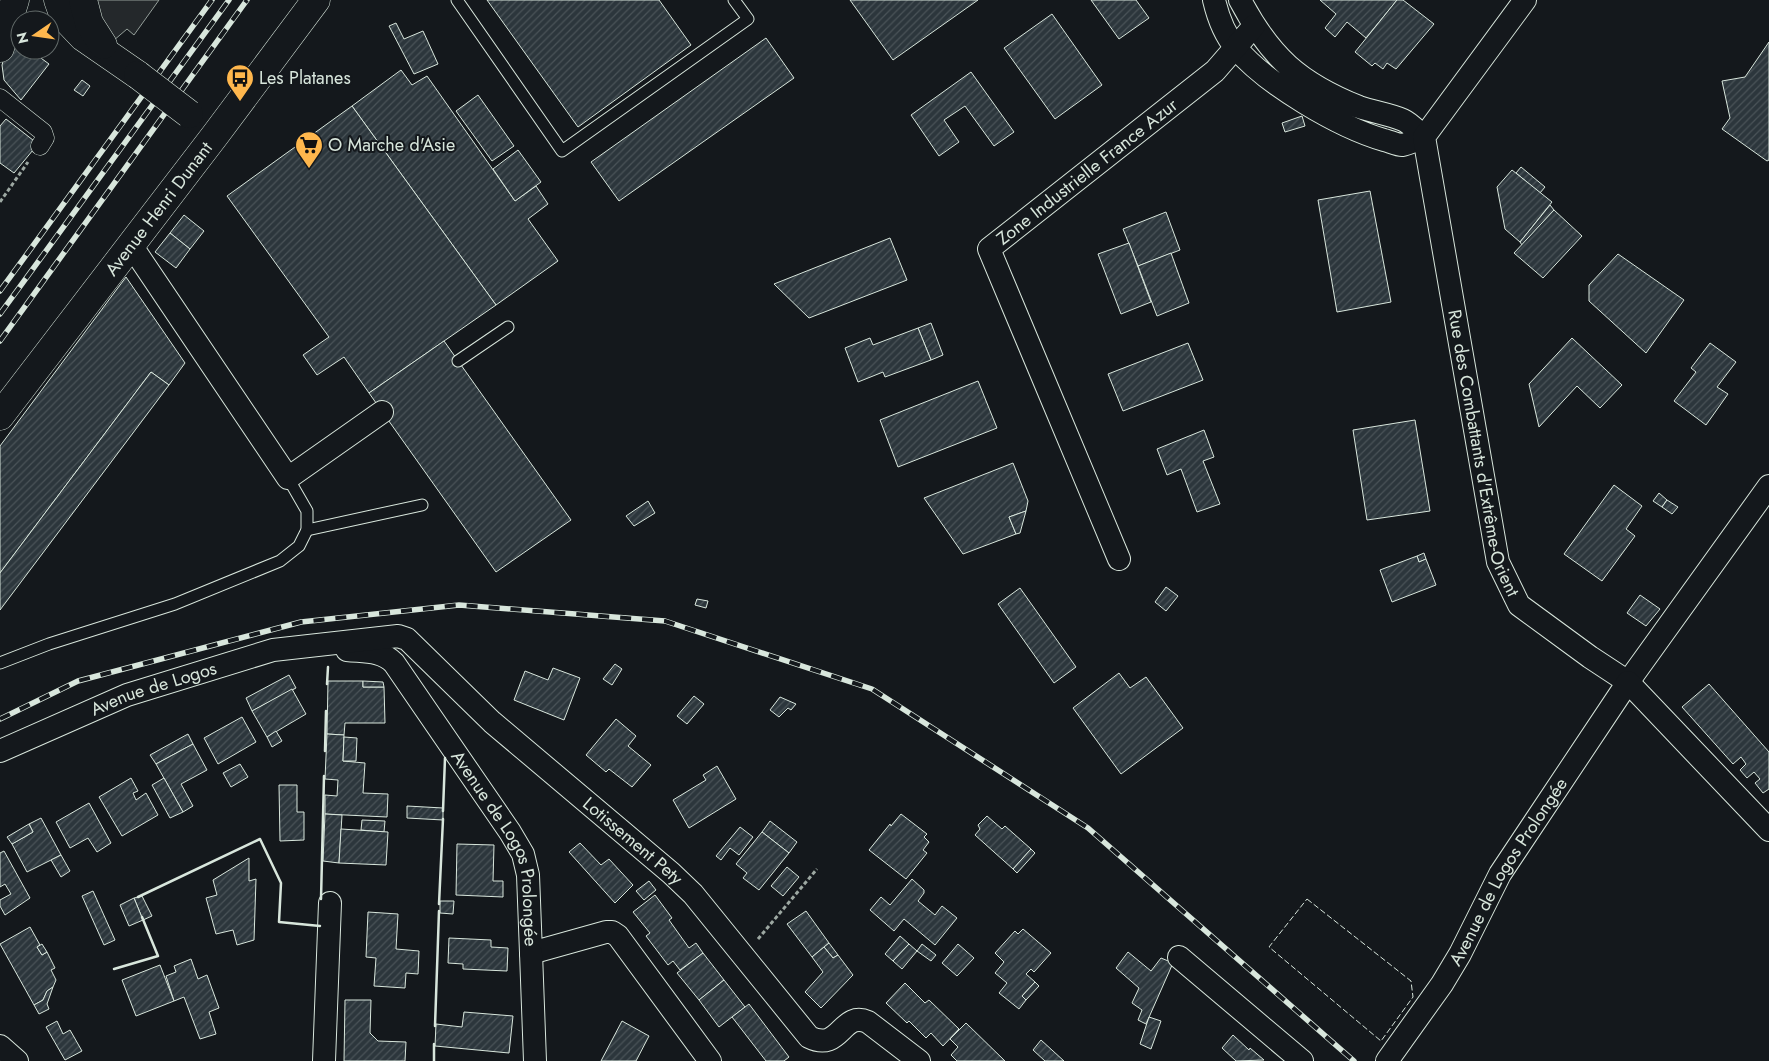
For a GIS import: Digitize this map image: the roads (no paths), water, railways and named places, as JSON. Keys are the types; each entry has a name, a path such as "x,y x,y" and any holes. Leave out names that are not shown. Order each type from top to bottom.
{"street":[{"path":"0,48 12,7 20,7 36,0"},
{"path":"58,0 64,17 93,46 110,55 138,75 216,134"},
{"path":"83,0 89,23 110,55"},
{"name":"Avenue Henri Dunant","path":"0,416 316,0"},
{"path":"1214,0 1226,33 1236,48 1284,88 1319,111 1342,123 1374,137 1402,145 1424,137 1525,0"},
{"path":"1240,0 1254,26 1276,55 1313,85 1374,112 1404,120 1424,137"},
{"name":"Zone Industrielle France Azur","path":"1119,559 988,249 1215,71 1254,26"},
{"path":"0,98 43,132 45,138 40,146"},
{"name":"Rue des Combattants d'Extrême-Orient","path":"1424,137 1498,562 1519,605 1590,657 1628,682 1769,830"},
{"path":"131,245 288,478 382,412"},
{"path":"1628,682 1769,486"},
{"name":"Lotissement Pety","path":"313,645 388,636 398,636 407,639 492,722 694,894 809,1037 818,1042 828,1040 852,1021 861,1019 868,1022 919,1061"},
{"name":"Avenue de Logos Prolongée","path":"313,645 379,653 388,657 394,663 510,832 523,854 528,875 531,953 606,932 612,932 618,936 710,1061"},
{"name":"Avenue de Logos","path":"0,751 127,695 273,650 313,645"},
{"name":"Avenue de Logos Prolongée","path":"1387,1061 1442,984 1460,954 1500,874 1628,682"},
{"path":"324,1061 330,903"},
{"path":"531,953 535,1061"},
{"path":"1179,957 1302,1061"},
{"path":"0,1046 17,1061"}],"lane":[{"path":"458,0 562,150 748,19 734,0"},
{"path":"458,361 508,327"},
{"path":"0,663 48,644 175,604 280,561 299,546 307,530 307,511 288,478"},
{"path":"307,530 422,505"}],"railway":[{"path":"0,291 212,0"},
{"path":"0,314 229,0"},
{"path":"0,341 247,0"},
{"path":"0,719 78,681 301,622 459,605 665,621 872,689 1088,828 1354,1061"}],"place":[{"name":"Les Platanes","path":"240,102"},
{"name":"O Marche d'Asie","path":"309,169"}]}
